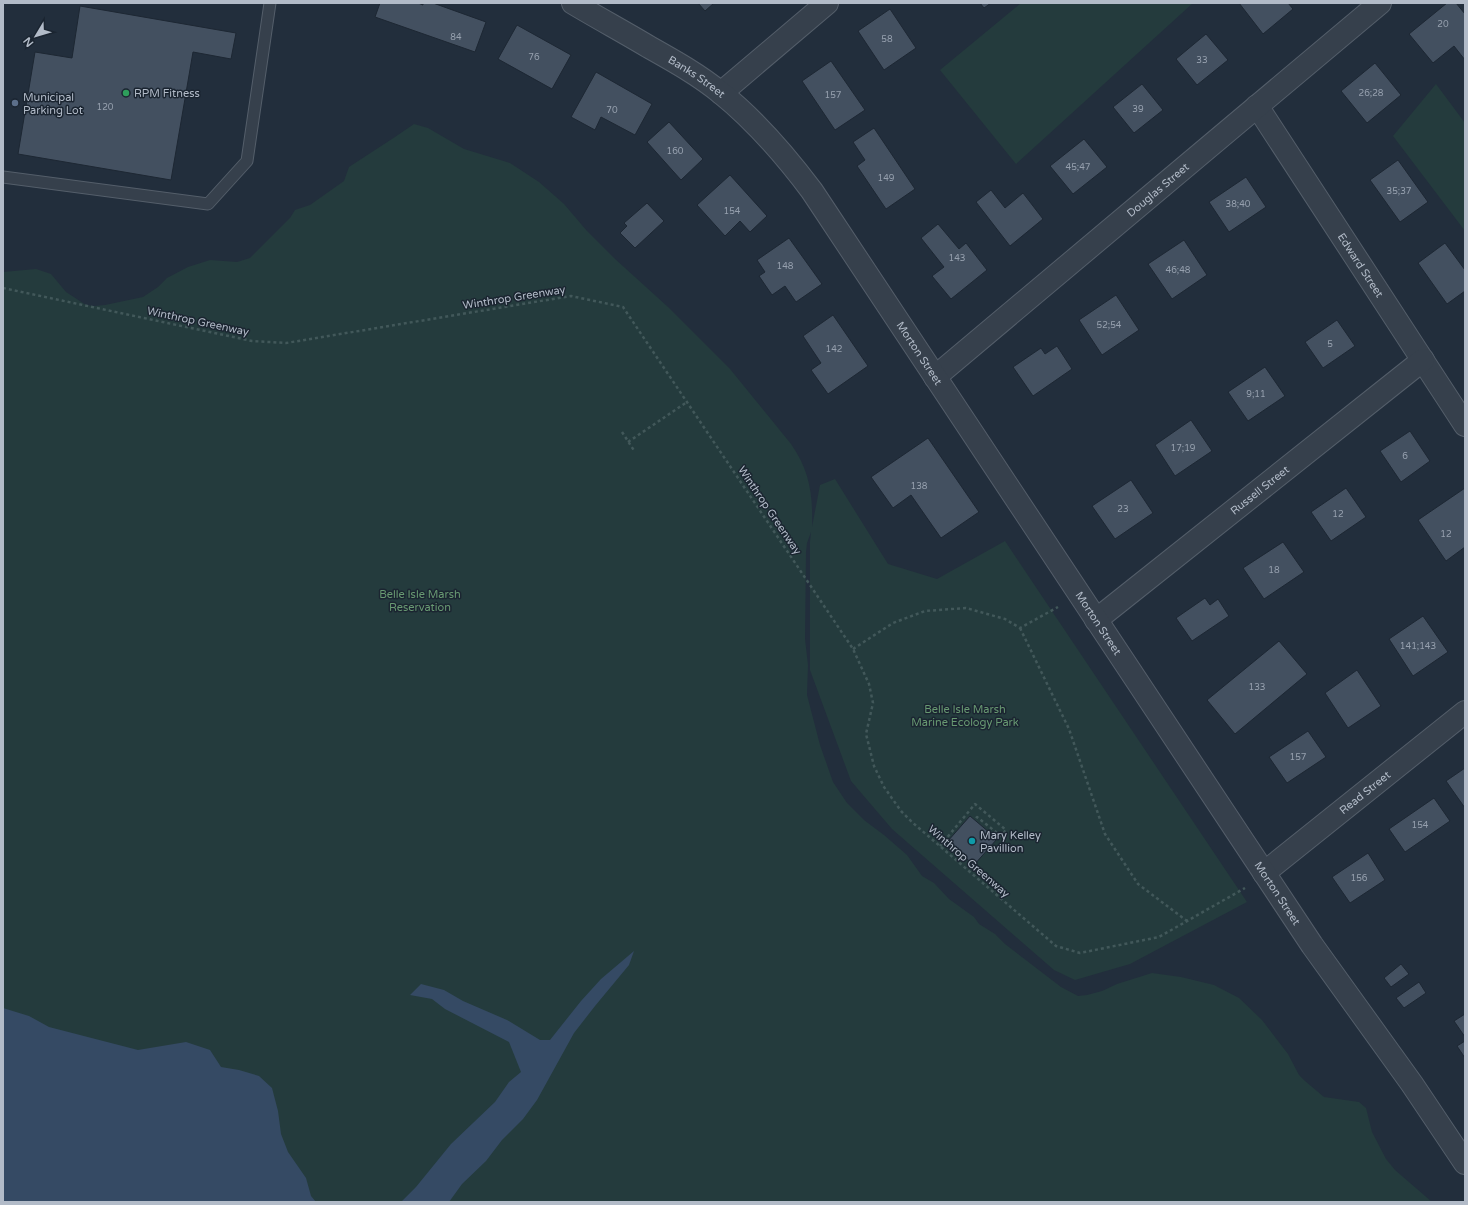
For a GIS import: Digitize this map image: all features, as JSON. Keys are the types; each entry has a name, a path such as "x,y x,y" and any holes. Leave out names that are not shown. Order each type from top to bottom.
{"street":[{"name":"Banks Street","path":"573,3 679,64 721,93 827,3"},
{"name":"Douglas Street","path":"935,377 1380,3"},
{"name":"Morton Street","path":"721,93 763,131 787,158 812,191 1312,945 1416,1090 1464,1161"},
{"name":"Edward Street","path":"1257,106 1465,425"},
{"name":"Russell Street","path":"1096,620 1423,360"},
{"name":"Read Street","path":"1264,873 1465,712"}],"lane":[{"path":"3,177 208,204 247,161 270,3"}],"path":[{"name":"Winthrop Greenway","path":"3,288 252,341 286,343 571,296 623,307 853,649 869,684 873,703 866,734 874,766 884,787 902,811 940,846 1056,946 1080,953 1159,937 1243,889 1264,873"},
{"path":"628,442 687,402"},
{"path":"622,432 635,452"},
{"path":"1020,628 1080,596"},
{"path":"853,649 893,623 925,611 966,608 1004,619 1020,628 1069,729 1105,834 1138,884 1187,921"},
{"path":"940,846 975,804 1006,830 1001,836 977,817 975,820"}],"green space":[{"path":"1021,3 1193,3 1016,164 940,70"},
{"path":"1436,84 1465,123 1465,231 1393,136"},
{"name":"Belle Isle Marsh Reservation","path":"414,124 428,128 464,149 510,163 539,182 564,204 587,231 614,258 668,307 730,369 791,444 797,454 809,484 812,504 812,527 820,485 835,479 888,564 937,579 1005,541 1247,902 1130,964 1075,980 1054,970 892,829 851,781 810,670 811,532 807,543 806,552 805,639 808,665 807,695 820,745 833,782 847,803 864,820 907,855 922,876 934,883 949,899 974,917 979,924 995,934 1005,944 1061,987 1078,996 1102,991 1117,984 1152,973 1181,977 1214,985 1239,998 1262,1020 1288,1054 1299,1075 1305,1081 1324,1097 1359,1102 1366,1108 1372,1132 1386,1159 1395,1170 1432,1202 3,1202 3,272 36,269 51,274 66,292 86,305 105,305 143,297 158,287 167,278 188,267 210,260 237,262 250,258 290,218 295,210 310,205 344,181 349,167"}],"water":[{"path":"634,951 629,965 574,1033 537,1100 523,1119 502,1140 486,1161 462,1184 449,1202 401,1202 416,1187 451,1144 495,1102 509,1082 521,1072 509,1042 445,1009 432,999 410,995 421,984 444,990 463,1001 507,1020 540,1040 550,1040 581,1001 601,979"},
{"path":"3,1008 29,1016 49,1027 138,1050 186,1042 210,1050 221,1067 239,1070 259,1076 272,1088 278,1111 281,1134 288,1152 306,1178 311,1196 316,1202 3,1202"}],"building":[{"path":"380,3 418,3 423,5 423,3 433,3 486,22 475,52 375,17"},
{"path":"698,3 714,3 705,11"},
{"path":"980,3 991,3 984,8"},
{"path":"1239,3 1288,3 1293,9 1263,34"},
{"path":"1447,3 1456,3 1465,14 1465,60 1454,46 1433,63 1409,34"},
{"path":"80,6 236,33 231,59 193,52 171,180 18,154 35,52 72,58"},
{"path":"890,9 916,48 884,70 858,31"},
{"path":"517,25 571,55 552,89 498,59"},
{"path":"1206,34 1228,60 1197,85 1176,59"},
{"path":"831,61 865,110 835,130 802,81"},
{"path":"1375,63 1401,95 1367,123 1341,91"},
{"path":"596,72 652,104 635,135 601,117 595,130 571,117"},
{"path":"1142,84 1163,110 1134,133 1113,107"},
{"path":"669,122 703,159 681,180 647,142"},
{"path":"874,128 915,189 886,209 857,166 865,160 853,142"},
{"path":"1084,139 1107,167 1073,194 1050,166"},
{"path":"1398,160 1428,202 1400,222 1370,180"},
{"path":"730,175 767,216 750,232 740,221 725,236 697,205"},
{"path":"1246,177 1266,207 1229,232 1209,202"},
{"path":"991,190 1005,208 1023,193 1043,219 1010,246 976,202"},
{"path":"647,203 664,221 635,248 620,233 627,226 624,223"},
{"path":"938,224 959,249 966,243 987,270 951,299 932,276 944,267 921,238"},
{"path":"789,238 822,284 796,302 785,286 772,295 759,276 765,272 757,260"},
{"path":"1184,240 1207,275 1172,299 1148,264"},
{"path":"1445,243 1465,270 1465,291 1447,304 1418,263"},
{"path":"1116,295 1139,330 1102,355 1079,320"},
{"path":"833,315 868,366 828,394 811,370 821,363 803,336"},
{"path":"1337,320 1355,346 1323,368 1305,342"},
{"path":"1057,346 1072,369 1033,396 1013,367 1041,348 1045,354"},
{"path":"1265,367 1285,396 1248,421 1228,392"},
{"path":"1191,420 1212,451 1175,476 1155,445"},
{"path":"1410,431 1430,461 1401,482 1380,451"},
{"path":"928,438 979,512 941,538 911,495 893,508 871,477"},
{"path":"1131,480 1153,513 1115,539 1092,506"},
{"path":"1346,488 1366,517 1331,541 1311,512"},
{"path":"1465,488 1465,547 1446,561 1418,520"},
{"path":"1283,542 1304,572 1264,599 1243,568"},
{"path":"1205,598 1210,605 1218,599 1229,616 1192,641 1176,618"},
{"path":"1423,616 1448,652 1413,676 1389,639"},
{"path":"1279,641 1307,674 1235,734 1207,700"},
{"path":"1357,670 1381,706 1348,728 1325,693"},
{"path":"1308,731 1326,757 1287,783 1269,757"},
{"path":"1465,768 1465,808 1446,781"},
{"path":"1434,798 1450,821 1405,852 1389,829"},
{"name":"Mary Kelley Pavillion","path":"970,816 997,839 974,865 947,842"},
{"path":"1368,853 1385,880 1350,903 1332,877"},
{"path":"1401,964 1409,974 1391,987 1384,978"},
{"path":"1419,982 1426,993 1404,1008 1396,998"},
{"path":"1465,1014 1465,1037 1454,1021"},
{"path":"1465,1041 1465,1058 1457,1046"}],"place":[{"name":"RPM Fitness","path":"126,93"},
{"name":"Municipal Parking Lot","path":"15,103"},
{"name":"Mary Kelley Pavillion","path":"972,841"}],"park label":[{"name":"Belle Isle Marsh Marine Ecology Park","path":"965,715"}]}
